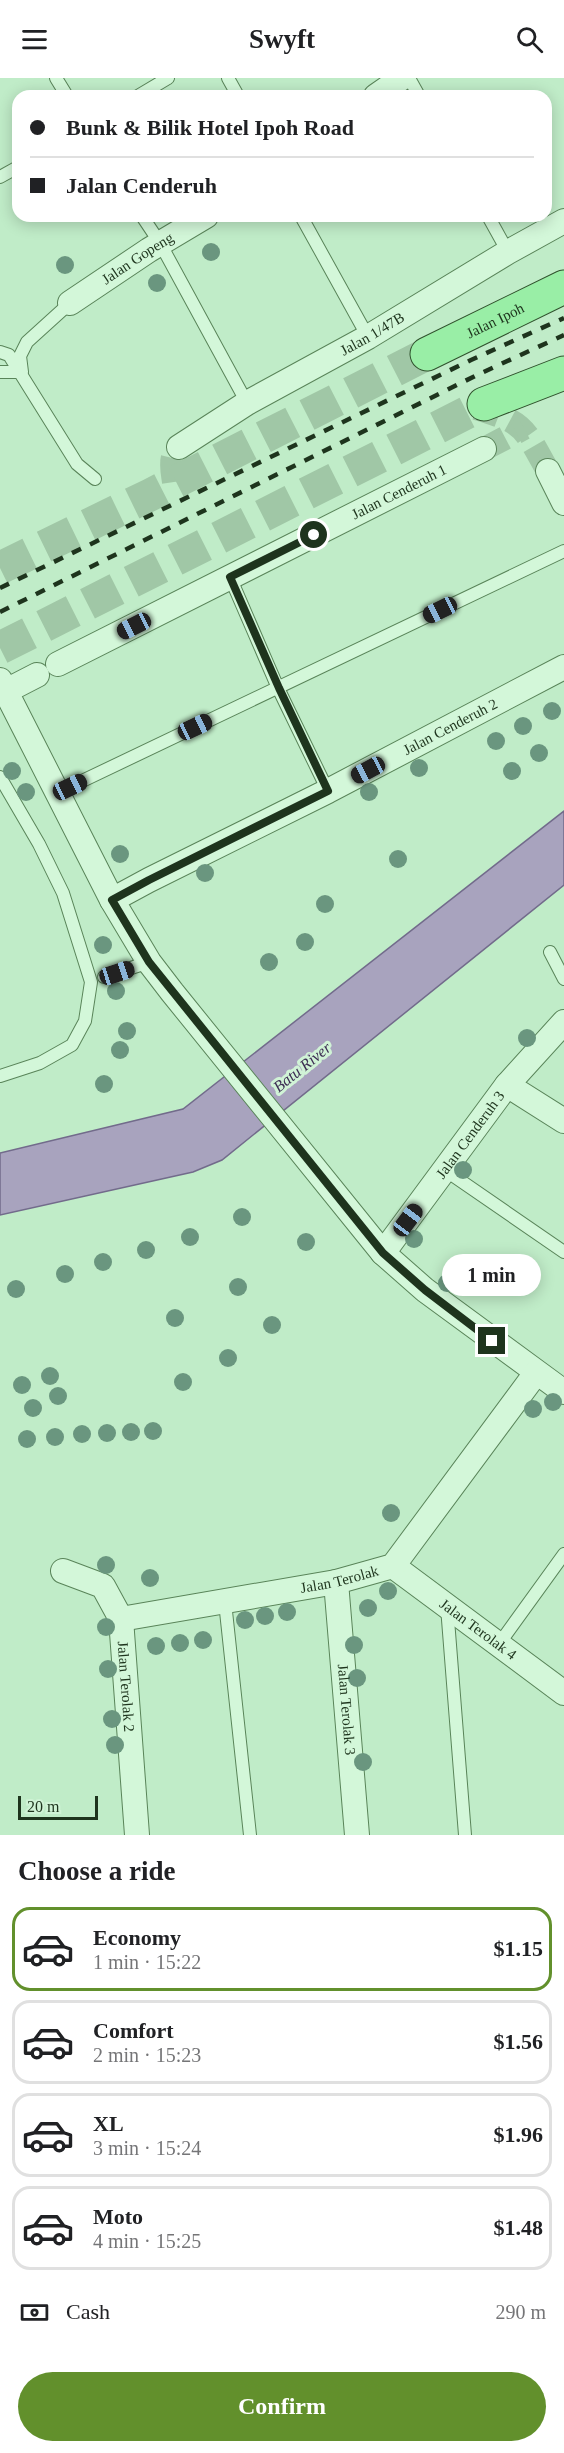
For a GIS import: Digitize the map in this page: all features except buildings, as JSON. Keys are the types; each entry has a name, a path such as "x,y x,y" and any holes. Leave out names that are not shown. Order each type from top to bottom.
{"main road":[{"name":"Jalan Ipoh","path":"427,354 564,287"},
{"path":"484,404 564,373"}],"street":[{"path":"385,90 402,78"},
{"name":"Jalan 1/47B","path":"179,447 247,403 368,336 564,221"},
{"name":"Jalan Gopeng","path":"70,303 196,222"},
{"name":"Jalan Cenderuh 1","path":"3,686 48,669 484,449"},
{"name":"Jalan Cenderuh 2","path":"112,900 328,791 564,667"},
{"path":"3,686 112,900 149,962 383,1253 425,1290 564,1392"},
{"name":"Jalan Cenderuh 3","path":"383,1253 507,1085 564,1022"},
{"path":"507,1085 564,1121"},
{"name":"Jalan Terolak","path":"121,1619 336,1582 393,1566 536,1373"},
{"name":"Jalan Terolak 4","path":"393,1566 564,1693"},
{"name":"Jalan Terolak 2","path":"63,1571 103,1586 121,1619 137,1835"},
{"name":"Jalan Terolak 3","path":"336,1582 357,1835"}],"lane":[{"path":"148,90 168,78"},
{"path":"146,222 160,243 247,403"},
{"path":"304,222 368,336"},
{"path":"491,222 508,252"},
{"path":"22,372 20,356 27,342 70,303"},
{"path":"0,352 9,354 77,464 94,479"},
{"path":"0,372 22,372"},
{"path":"57,793 564,551"},
{"path":"230,577 328,791"},
{"path":"0,777 39,844 63,893 91,982 85,1021 72,1045 40,1064 0,1076"},
{"path":"550,952 564,979"},
{"path":"104,977 149,962"},
{"path":"446,1170 564,1252"},
{"path":"499,1644 564,1554"},
{"path":"225,1602 250,1835"},
{"path":"447,1606 465,1835"}],"water":[{"name":"Batu River","path":"564,811 564,885 222,1160 193,1172 0,1215 0,1153 183,1109"}],"tunnel":[{"path":"0,568 150,495 427,354"},
{"path":"0,648 484,404"},
{"path":"476,408 505,418 521,429 548,471"},
{"path":"484,449 524,428"},
{"path":"174,482 172,459 179,447"}],"railway":[{"path":"0,588 471,360 564,318"},
{"path":"0,612 477,375 564,335"}],"route":[{"path":"314,535 230,577 328,791 112,900 149,962 383,1253 425,1290 492,1341"}]}
